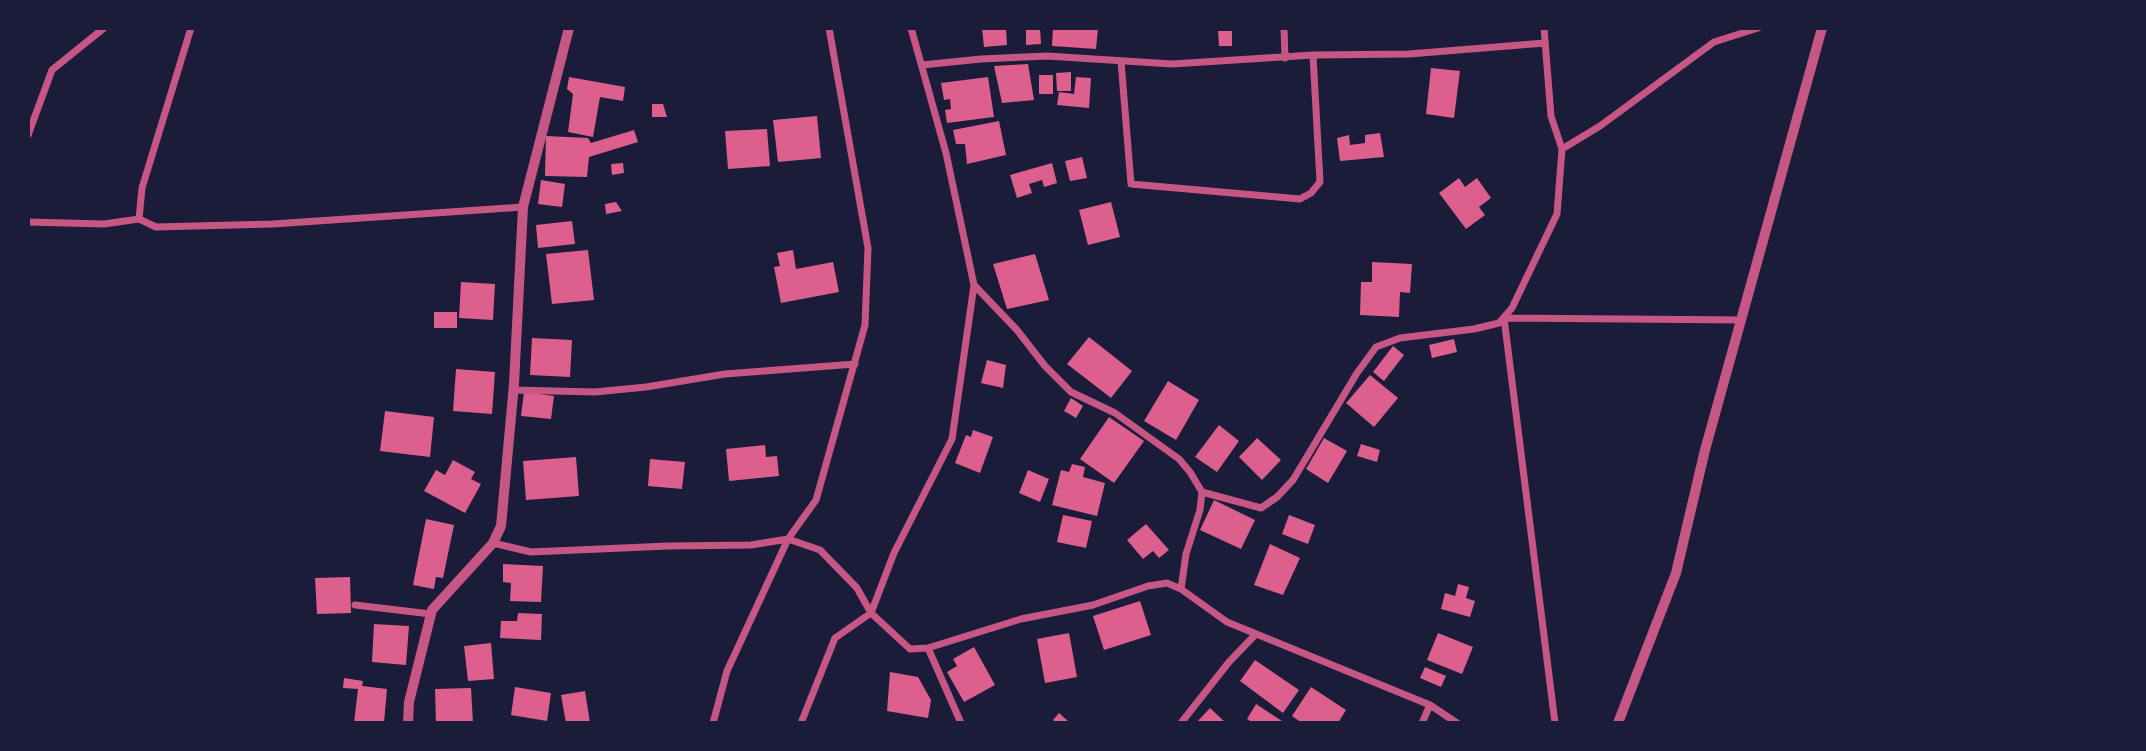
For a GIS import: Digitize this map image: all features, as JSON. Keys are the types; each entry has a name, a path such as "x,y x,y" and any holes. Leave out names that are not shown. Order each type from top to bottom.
{"street":[{"path":"28,135 52,70 104,28"},
{"path":"139,219 142,188 191,28"},
{"path":"408,723 409,702 432,610 493,543 501,526 513,390 523,206 569,28"},
{"path":"713,723 727,671 788,539 816,500 865,325 868,248 829,28"},
{"path":"801,723 835,638 871,613 894,553 952,439 974,285 946,153 911,28"},
{"path":"1283,28 1285,58"},
{"path":"1202,492 1261,508 1277,497 1293,480 1357,373 1376,347 1399,338 1474,329 1499,323 1512,309 1558,214 1562,149 1551,116 1544,28"},
{"path":"1562,149 1600,126 1714,42 1758,28"},
{"path":"1618,723 1676,573 1706,450 1822,28"},
{"path":"922,65 1048,56 1172,64 1313,55 1409,54 1545,43"},
{"path":"1121,61 1131,184 1300,199 1311,193 1320,181 1313,55"},
{"path":"28,210 28,222 104,225 139,219 156,227 273,224 523,206"},
{"path":"974,285 1017,330 1070,393 1115,413 1171,453 1190,472 1202,492 1200,510 1186,554 1181,589"},
{"path":"1504,318 1742,320"},
{"path":"1504,318 1555,723"},
{"path":"513,390 595,392 725,374 855,364"},
{"path":"493,543 531,552 751,545 788,539 820,550 857,588 871,613 910,649 928,648 1021,619 1093,605 1148,586 1167,583 1181,589 1227,622 1430,705 1457,723"},
{"path":"355,605 431,614"},
{"path":"1181,723 1229,662 1256,634"},
{"path":"928,648 961,723"},
{"path":"1422,723 1430,705"}],"building":[{"path":"982,28 1006,28 1007,45 984,47"},
{"path":"1026,28 1040,28 1041,44 1026,45"},
{"path":"1053,28 1098,28 1096,49 1052,46"},
{"path":"1218,31 1232,31 1232,46 1219,46"},
{"path":"1028,64 1034,100 1002,103 994,66"},
{"path":"1431,68 1460,71 1454,118 1426,114"},
{"path":"1071,72 1071,91 1057,91 1056,73"},
{"path":"1039,75 1053,75 1053,94 1039,94"},
{"path":"569,77 625,87 623,101 600,97 593,137 568,132 573,94 567,89"},
{"path":"988,77 994,117 947,123 945,110 951,109 950,99 944,100 941,83"},
{"path":"1076,77 1091,78 1089,108 1057,105 1059,92 1074,94"},
{"path":"652,104 663,104 667,117 652,117"},
{"path":"817,116 821,158 778,162 773,120"},
{"path":"999,121 1006,155 967,164 965,144 956,144 953,130"},
{"path":"767,129 770,166 728,169 725,131"},
{"path":"634,130 638,142 589,157 587,177 545,176 546,136 588,138 591,143"},
{"path":"1380,133 1384,157 1340,161 1337,138 1349,135 1350,145 1365,143 1365,135"},
{"path":"1082,157 1087,178 1070,181 1065,161"},
{"path":"623,163 624,173 612,175 611,164"},
{"path":"1052,163 1057,183 1044,187 1042,180 1029,184 1032,193 1017,198 1010,175"},
{"path":"1459,178 1465,187 1477,178 1491,198 1479,207 1485,215 1466,229 1439,193"},
{"path":"541,180 565,184 562,207 538,204"},
{"path":"616,202 622,211 606,214 605,204"},
{"path":"1111,202 1120,237 1088,245 1079,210"},
{"path":"572,221 575,244 538,248 536,225"},
{"path":"588,250 594,300 552,304 546,254"},
{"path":"793,250 796,269 833,262 839,292 781,303 774,267 780,266 777,253"},
{"path":"1035,254 1049,300 1007,309 993,264"},
{"path":"1372,262 1412,264 1410,293 1400,292 1399,317 1360,315 1361,282 1372,282"},
{"path":"461,282 495,284 493,320 459,318"},
{"path":"434,312 457,312 457,328 434,328"},
{"path":"1089,337 1132,371 1111,398 1067,364"},
{"path":"532,338 572,340 570,377 530,375"},
{"path":"1454,339 1457,352 1432,358 1429,345"},
{"path":"1393,346 1404,355 1384,381 1373,372"},
{"path":"987,360 1006,365 1003,388 981,383"},
{"path":"456,369 495,372 492,414 453,411"},
{"path":"1370,375 1398,398 1374,427 1346,403"},
{"path":"1168,381 1199,400 1176,440 1144,421"},
{"path":"524,392 554,396 551,419 521,416"},
{"path":"1071,398 1083,406 1076,418 1064,411"},
{"path":"385,411 434,417 430,457 380,451"},
{"path":"1109,417 1144,441 1114,483 1080,459"},
{"path":"1219,425 1239,441 1217,472 1195,457"},
{"path":"973,430 993,437 980,473 955,463 966,435 971,437"},
{"path":"1257,438 1281,460 1262,480 1239,457"},
{"path":"1324,438 1347,451 1328,483 1306,469"},
{"path":"1361,444 1380,450 1377,462 1357,456"},
{"path":"765,445 766,457 777,456 779,476 729,481 726,449"},
{"path":"576,457 579,496 526,500 523,461"},
{"path":"650,459 685,462 682,489 648,486"},
{"path":"453,460 475,472 471,479 481,484 465,513 424,491 436,470 445,475"},
{"path":"1072,464 1085,467 1083,477 1105,483 1097,516 1052,505 1061,470 1069,472"},
{"path":"1028,470 1049,479 1040,502 1019,493"},
{"path":"1214,500 1255,520 1241,549 1200,530"},
{"path":"1063,515 1092,521 1086,548 1057,542"},
{"path":"1289,515 1315,525 1308,544 1282,534"},
{"path":"426,519 454,525 443,578 436,577 434,589 413,585"},
{"path":"1146,524 1169,550 1159,558 1153,551 1143,559 1127,540"},
{"path":"1270,544 1300,558 1283,595 1254,585"},
{"path":"503,564 543,566 541,602 510,601 511,583 503,582"},
{"path":"350,577 351,613 317,614 315,578"},
{"path":"1458,584 1469,587 1466,598 1475,601 1470,617 1441,609 1445,593 1455,596"},
{"path":"1140,601 1151,635 1104,650 1093,616"},
{"path":"518,613 542,614 541,640 500,638 501,621 517,621"},
{"path":"374,624 409,626 406,665 372,662"},
{"path":"1069,633 1077,677 1045,683 1037,639"},
{"path":"1438,633 1473,647 1462,674 1427,660"},
{"path":"491,643 494,679 468,681 464,646"},
{"path":"974,647 995,685 964,702 947,672 957,666 953,659"},
{"path":"1255,660 1299,690 1283,713 1240,681"},
{"path":"1425,667 1446,676 1441,687 1420,678"},
{"path":"890,672 918,677 931,700 928,718 887,711"},
{"path":"344,678 363,681 362,686 387,689 384,723 354,723 358,689 343,688"},
{"path":"515,687 551,693 547,721 511,715"},
{"path":"1311,687 1346,710 1338,723 1302,723 1292,716"},
{"path":"471,688 473,723 436,723 435,689"},
{"path":"585,691 590,723 566,723 561,695"},
{"path":"1256,704 1285,723 1253,723 1247,719"},
{"path":"1210,708 1226,723 1196,723"},
{"path":"1059,713 1070,723 1056,723 1053,720"}]}
